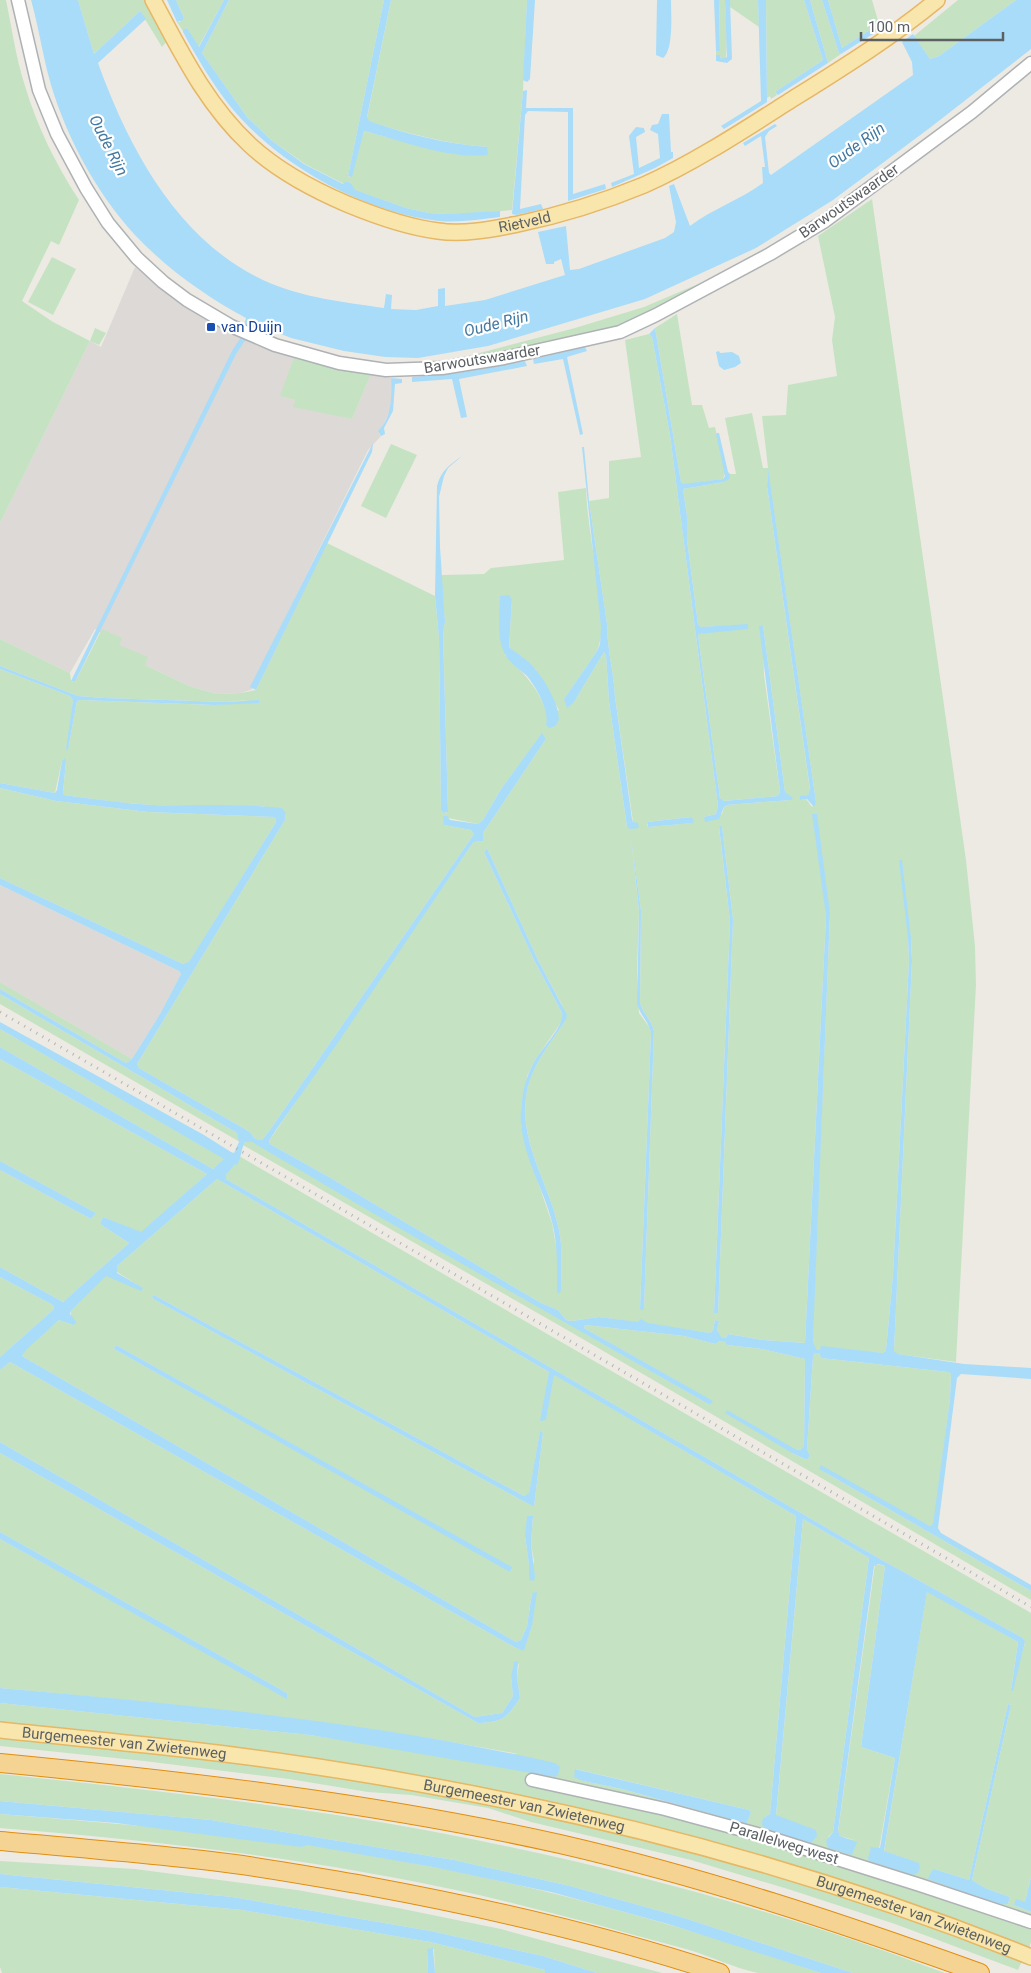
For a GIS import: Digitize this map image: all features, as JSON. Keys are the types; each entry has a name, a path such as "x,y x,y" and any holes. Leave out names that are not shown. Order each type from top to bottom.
{"highway":[{"path":"0,1763 312,1798 448,1821 561,1845 722,1886 862,1930 980,1973"},
{"path":"0,1841 212,1861 422,1896 521,1918 720,1973"}],"main road":[{"name":"Rietveld","path":"153,0 210,101 249,144 272,164 331,197 367,212 399,223 440,231 488,230 543,219 599,202 646,184 698,156 780,107 871,48 937,0"},
{"name":"Burgemeester van Zwietenweg","path":"0,1730 226,1754 310,1765 509,1800 629,1828 764,1865 847,1890 1031,1957"}],"street":[{"name":"Barwoutswaarder","path":"18,0 39,90 57,134 86,188 108,223 137,258 163,282 200,308 238,329 275,346 339,363 386,370 442,368 504,358 620,332 770,254 825,221 972,112 1031,63"},
{"name":"Parallelweg-west","path":"532,1780 664,1809 761,1835 1031,1922"}],"shaded area":[{"path":"135,267 183,305 211,323 266,348 294,357 281,396 295,400 294,406 352,419 371,374 391,378 392,395 390,410 379,434 381,436 368,450 251,687 253,689 241,693 217,694 189,686 145,665 95,629 70,673 0,639 0,523 90,341 101,347"},
{"path":"0,885 179,971 181,974 160,1014 132,1059 0,982"}],"green space":[{"path":"0,0 6,0 19,65 35,116 55,159 79,200 59,245 51,241 22,301 53,322 90,341 0,523"},
{"path":"78,0 147,0 167,41 162,47 140,11 94,54"},
{"path":"176,0 224,0 198,48 187,28 183,31 177,22 180,22 183,16"},
{"path":"229,0 384,0 348,176 350,177 364,131 443,152 487,147 442,141 369,122 367,118 391,0 527,0 523,91 512,210 446,214 429,213 406,208 354,190 351,183 346,181 344,184 305,164 271,140 247,117 202,53"},
{"path":"719,0 725,0 726,59 721,59 720,55 716,55 716,51 720,50"},
{"path":"730,0 758,0 759,27 730,7"},
{"path":"766,0 804,0 823,60 775,92 777,95 771,99 770,96 767,98"},
{"path":"810,0 822,0 839,53 841,54 828,63"},
{"path":"828,0 872,0 879,24 842,48"},
{"path":"958,0 1016,0 939,56 930,59 914,36"},
{"path":"872,199 966,860 975,946 976,985 956,1362 897,1354 894,1351 912,961 911,938 908,939 909,961 893,1275 886,1350 883,1353 820,1350 815,1349 813,1341 830,913 824,892 826,916 805,1343 763,1340 728,1334 726,1338 720,1337 717,1330 719,1321 715,1320 713,1330 710,1333 599,1317 572,1321 566,1320 558,1310 541,1303 270,1144 269,1141 470,847 474,842 483,841 483,833 546,739 542,734 501,789 483,820 478,824 448,818 444,825 471,830 474,834 262,1140 254,1138 250,1132 139,1068 137,1064 285,820 286,813 262,806 151,805 64,795 66,761 62,761 55,793 0,783 0,669 70,696 73,700 68,750 77,701 80,700 214,705 250,700 226,702 78,696 0,666 0,639 70,673 71,681 75,682 102,629 122,638 119,645 148,657 145,665 189,686 217,694 256,690 327,543 435,596 439,638 441,810 443,813 448,812 443,631 445,622 441,575 484,574 491,568 564,560 558,492 586,488 601,605 601,634 597,651 564,699 574,702 604,652 606,655 609,701 627,827 633,822 589,501 609,498 609,461 641,457 625,340 649,334 652,337 670,435 718,806 716,814 704,817 722,814 724,807 727,805 791,800 785,792 763,625 764,675 780,792 778,796 724,801 720,798 698,635 747,625 701,627 698,624 687,540 687,516 683,489 724,482 730,474 736,474 725,418 752,413 763,468 768,468 762,416 786,415 788,385 837,376 832,340 835,317 818,236","holes":["768,471 816,802 812,807 806,799 801,800 800,797 808,795 810,790 767,486","508,595 512,599 509,647 536,670 559,710 548,718 537,691 505,655","691,817 692,823 648,827 647,822","720,825 722,826 733,920 718,1314 714,1313 730,921","631,837 641,911 640,1003 654,1031 644,1309 640,1309 651,1033 650,1028 639,1013 637,973 639,911","487,848 537,958 562,1005 566,1020 541,1057 531,1076 526,1097 525,1115 531,1148 555,1213 559,1230 561,1291 557,1291 558,1257 552,1223 528,1153 521,1125 527,1076 535,1060 563,1018 484,852"]},
{"path":"52,257 76,269 53,315 28,302"},
{"path":"698,284 656,309 595,334 468,359 468,356 575,328 644,307"},
{"path":"677,314 692,405 702,405 709,428 715,427 725,473 723,479 683,485 681,482 655,328"},
{"path":"95,328 106,333 99,345 90,341"},
{"path":"294,357 371,374 352,419 293,407 295,400 280,396"},
{"path":"391,444 417,455 386,518 361,506"},
{"path":"0,788 56,801 148,812 275,817 276,822 189,963 183,964 0,878"},
{"path":"0,982 132,1059 126,1063 0,989"},
{"path":"0,994 237,1133 240,1142 0,1004"},
{"path":"0,1029 225,1159 213,1169 0,1047"},
{"path":"0,1059 207,1174 141,1233 103,1217 100,1224 129,1243 63,1302 0,1267 0,1170 91,1219 96,1213 0,1161"},
{"path":"249,1140 710,1405 712,1401 584,1328 585,1325 684,1336 715,1344 720,1341 726,1341 727,1345 762,1349 805,1359 804,1448 800,1450 795,1449 792,1453 807,1460 810,1456 807,1449 813,1357 815,1353 819,1353 821,1358 948,1372 951,1374 950,1399 934,1524 930,1526 819,1469 1031,1591 1031,1600 562,1327 243,1145"},
{"path":"239,1156 1031,1613 1031,1877 1025,1902 1014,1905 1031,1912 1031,1942 1029,1948 645,1826 0,1724 0,1703 310,1735 404,1750 518,1754 454,1742 325,1723 130,1700 0,1688 0,1539 287,1698 287,1693 0,1532 0,1453 478,1723 504,1718 520,1698 517,1678 519,1663 511,1677 513,1696 502,1713 475,1717 0,1442 0,1370 10,1362 514,1647 524,1650 532,1626 532,1593 527,1626 521,1640 516,1642 22,1356 25,1350 59,1320 73,1325 76,1321 71,1317 71,1311 106,1275 142,1288 117,1272 117,1266 217,1179 549,1372 546,1420 553,1374 796,1516 770,1814 763,1818 763,1828 811,1843 776,1816 803,1519 869,1558 833,1832 828,1837 854,1840 840,1836 838,1832 875,1564 885,1566 861,1747 895,1758 879,1849 871,1847 884,1851 927,1591 1018,1642 1011,1691 1025,1643 1023,1638 882,1560 226,1179 226,1175","holes":["154,1295 524,1496 529,1494 540,1432 543,1433 534,1507 153,1299 152,1296","116,1345 511,1567 511,1571 114,1349","533,1516 531,1544 534,1561 529,1580 525,1536","1008,1704 1011,1705 972,1880 985,1888 1010,1897 1008,1904 934,1869 969,1880","576,1769 751,1812 747,1823 744,1823 622,1789 583,1781"]},
{"path":"0,1277 53,1305 54,1309 0,1357"},
{"path":"0,1736 203,1758 325,1774 414,1789 591,1826 765,1873 852,1900 1022,1961 1018,1970 895,1924 791,1890 691,1860 531,1822 488,1808 411,1795 368,1792 289,1779 0,1746"},
{"path":"0,1774 160,1791 319,1812 491,1843 623,1873 753,1908 817,1928 945,1973 853,1973 678,1916 570,1886 454,1860 211,1820 0,1801"},
{"path":"0,1814 268,1839 441,1868 605,1907 714,1938 821,1973 758,1973 686,1949 557,1914 479,1895 360,1872 241,1853 121,1839 0,1828"},
{"path":"0,1861 135,1869 297,1890 501,1929 662,1973 597,1973 543,1956 431,1931 232,1897 0,1874"},
{"path":"0,1887 242,1910 430,1942 545,1970 545,1973 435,1973 434,1949 427,1950 428,1973 2,1973 0,1967"}],"water":[{"name":"Oude Rijn","path":"31,0 78,0 94,54 140,11 146,19 98,63 125,128 160,189 182,217 207,242 234,264 279,287 324,299 384,308 386,294 392,295 391,309 416,310 438,306 438,289 445,288 445,306 485,300 565,275 561,259 554,262 554,264 546,264 538,232 566,226 570,270 579,269 665,238 674,232 676,222 669,186 674,184 690,226 707,214 745,195 763,183 762,167 765,167 761,136 745,146 743,143 775,124 777,126 769,131 765,137 769,173 771,175 913,75 912,62 902,42 913,34 930,59 939,56 1016,0 1031,0 1031,49 833,200 756,248 645,299 488,346 418,358 385,357 344,351 291,338 256,324 236,354 75,682 71,681 232,351 241,337 246,318 201,291 159,258 119,217 93,179 71,138 54,95"},
{"path":"167,0 176,0 183,20 177,22"},
{"path":"224,0 229,0 202,53 247,117 271,140 304,164 343,184 346,181 351,183 355,190 406,208 429,213 446,214 500,211 500,217 462,221 439,221 381,208 324,182 272,148 230,106 205,70 183,32 187,28 199,47"},
{"path":"384,0 391,0 367,117 369,121 427,138 487,147 488,155 472,156 441,152 364,131 352,177 348,176"},
{"path":"527,0 535,0 530,79 527,82 523,80"},
{"path":"657,0 671,0 670,40 667,54 663,58 656,55"},
{"path":"714,0 719,0 720,51 716,51"},
{"path":"725,0 730,0 732,59 727,63 716,61 716,55 720,55 721,59 727,57"},
{"path":"758,0 766,0 767,102 724,129 721,126 761,101"},
{"path":"804,0 810,0 828,63 778,95 775,92 823,60"},
{"path":"822,0 828,0 842,48 879,24 883,23 884,27 841,54 839,53"},
{"path":"527,90 526,108 573,108 573,194 605,184 606,189 568,201 568,112 528,111 525,115 520,209 541,204 543,209 516,215 512,214 523,91"},
{"path":"662,114 669,114 673,158 612,187 611,183 634,174 629,136 636,127 644,128 645,132 636,137 639,168 660,158 658,134 650,130 652,125 658,124"},
{"path":"655,328 681,482 683,484 723,479 725,476 717,433 719,433 730,474 729,479 724,482 683,489 687,516 687,540 698,624 701,627 748,624 748,629 698,635 720,798 724,801 778,796 780,792 759,626 763,625 785,792 793,798 791,800 727,805 724,807 719,819 705,822 704,817 716,814 718,806 670,435 652,337 649,334"},
{"path":"585,347 587,351 567,357 583,434 580,435 563,359 534,364 533,359"},
{"path":"719,351 720,353 732,352 739,356 741,363 724,370 719,366 716,352"},
{"path":"525,361 527,366 459,379 467,417 461,418 452,379 412,382 412,377 457,373"},
{"path":"391,378 402,379 402,383 395,384 393,411 384,428 385,434 381,436 378,431 383,426 389,413"},
{"path":"373,443 372,452 256,690 250,687"},
{"path":"582,447 584,447 589,501 632,819 633,822 638,823 639,828 630,829 627,827 609,701 606,655 604,652 574,702 567,708 564,699 600,644 601,627"},
{"path":"462,456 448,468 439,497 445,622 443,632 448,812 443,813 441,810 439,638 435,596 437,486 446,469"},
{"path":"768,468 816,802 814,807 807,799 800,800 800,796 808,795 810,789 767,486"},
{"path":"509,595 512,599 509,647 540,675 555,702 559,719 556,725 549,728 546,725 547,719 544,706 534,686 527,676 509,660 502,648 499,626 500,596"},
{"path":"0,666 78,696 226,702 259,700 259,703 214,705 80,700 77,701 68,750 66,749 73,700 70,696 0,669"},
{"path":"542,733 546,739 483,833 483,841 474,842 470,847 337,1044 276,1130 269,1141 270,1144 541,1303 558,1310 566,1320 572,1321 599,1317 638,1322 641,1319 648,1323 710,1333 713,1330 715,1320 719,1321 717,1330 721,1337 726,1338 728,1334 763,1340 805,1343 826,916 812,814 817,814 830,913 813,1341 816,1349 820,1350 821,1346 883,1353 886,1350 893,1275 909,961 899,860 902,860 912,961 894,1351 898,1354 964,1364 1031,1368 1031,1379 961,1374 957,1378 938,1528 941,1533 1031,1585 1031,1591 819,1469 821,1465 930,1526 933,1524 950,1399 951,1374 948,1372 821,1358 819,1353 815,1353 813,1357 807,1449 810,1456 807,1460 725,1413 727,1410 795,1449 800,1450 804,1447 805,1359 762,1349 727,1345 725,1341 715,1344 684,1336 585,1325 584,1328 713,1401 710,1405 252,1142 245,1142 237,1165 235,1164 226,1175 226,1179 882,1560 1023,1638 1025,1642 1013,1691 1011,1691 1018,1642 927,1592 884,1851 919,1863 918,1873 913,1875 869,1861 868,1858 871,1847 880,1848 895,1758 861,1747 885,1566 878,1564 874,1566 838,1831 840,1836 857,1842 852,1855 828,1848 826,1841 833,1832 869,1558 803,1519 776,1815 816,1830 817,1836 811,1843 769,1831 763,1828 762,1823 763,1818 770,1814 796,1516 554,1375 546,1420 540,1421 549,1372 217,1179 117,1266 117,1273 143,1288 141,1291 106,1276 71,1311 70,1314 76,1323 73,1325 59,1320 26,1350 22,1356 516,1642 521,1640 527,1626 532,1593 537,1592 532,1626 524,1651 10,1362 0,1370 0,1357 54,1309 53,1305 0,1277 0,1267 63,1302 129,1243 100,1224 103,1217 141,1232 207,1174 0,1059 0,1047 213,1169 224,1159 0,1029 0,1022 204,1135 231,1152 234,1153 239,1142 237,1133 0,994 0,989 126,1063 132,1059 160,1014 181,974 179,971 0,885 0,878 183,964 189,962 276,822 275,817 148,812 56,801 0,788 0,783 55,793 62,761 65,758 64,795 152,805 266,806 282,808 286,813 285,820 137,1064 139,1068 250,1132 254,1138 262,1140 474,834 471,830 444,825 443,816 447,816 450,820 478,824 483,820 501,789"},
{"path":"691,817 694,820 693,823 648,827 647,822"},
{"path":"720,825 722,826 733,920 718,1314 714,1313 730,921"},
{"path":"631,836 641,911 640,1003 654,1031 644,1309 642,1310 640,1309 651,1033 637,1003 639,911"},
{"path":"487,848 537,958 567,1015 566,1020 541,1057 531,1077 526,1098 525,1115 531,1149 555,1213 559,1230 561,1291 558,1294 554,1231 526,1150 521,1117 523,1094 529,1072 537,1057 556,1031 562,1019 562,1013 534,960 484,852"},
{"path":"0,1161 96,1213 91,1219 0,1170"},
{"path":"154,1295 524,1496 529,1493 540,1431 543,1433 534,1507 153,1299 152,1296"},
{"path":"116,1345 512,1567 510,1572 114,1349"},
{"path":"0,1442 475,1717 502,1713 513,1696 511,1677 514,1662 518,1661 517,1678 520,1698 504,1718 478,1723 0,1453"},
{"path":"527,1516 533,1516 531,1544 534,1581 529,1580 525,1536"},
{"path":"0,1532 287,1693 287,1699 0,1539"},
{"path":"0,1688 209,1708 348,1725 487,1748 555,1763 560,1767 558,1775 555,1777 310,1735 0,1703"},
{"path":"1008,1704 1011,1705 972,1880 985,1888 1010,1897 1008,1904 998,1905 928,1879 934,1869 969,1880"},
{"path":"575,1769 751,1812 747,1823 744,1823 622,1789 583,1781 574,1777"},
{"path":"0,1801 211,1820 454,1860 570,1886 678,1916 853,1973 821,1973 668,1924 551,1892 433,1867 307,1845 301,1847 116,1823 0,1814"},
{"path":"0,1874 232,1897 431,1931 543,1956 597,1973 545,1973 545,1970 430,1942 242,1910 0,1887"},
{"path":"1031,1877 1031,1912 1014,1905 1016,1899 1025,1902"},
{"path":"433,1948 435,1973 428,1973 427,1949"}],"railway":[{"path":"0,1012 1031,1607"}],"place":[{"name":"van Duijn","path":"211,327"}]}
